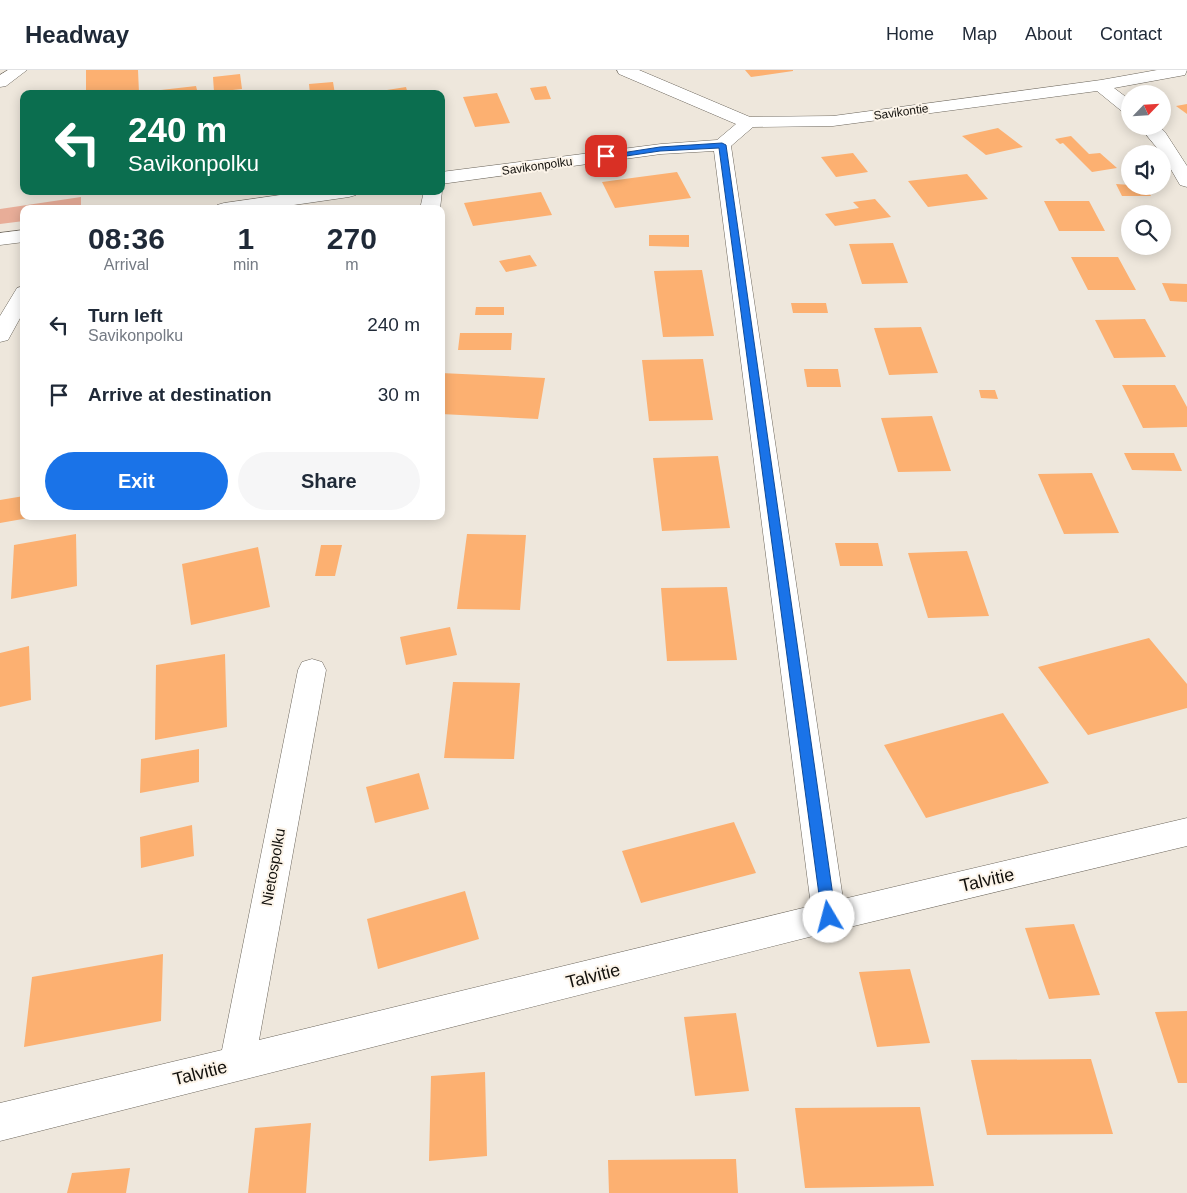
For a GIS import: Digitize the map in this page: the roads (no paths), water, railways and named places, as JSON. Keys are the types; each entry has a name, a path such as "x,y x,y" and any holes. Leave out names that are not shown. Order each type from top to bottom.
{"street":[{"path":"0,82 18,70"},
{"name":"Savikontie","path":"625,70 725,114 750,122 833,121 1101,85 1185,70"},
{"path":"1101,85 1121,102"},
{"path":"750,122 722,145 829,917"},
{"path":"1158,135 1187,181"},
{"name":"Savikonpolku","path":"445,177 660,149 722,145"},
{"path":"256,205 322,195"},
{"path":"0,239 20,236"},
{"path":"0,335 20,299"},
{"name":"Nietospolku","path":"237,1064 300,720 312,670"},
{"name":"Talvitie","path":"0,1122 829,917 1187,832"}]}
